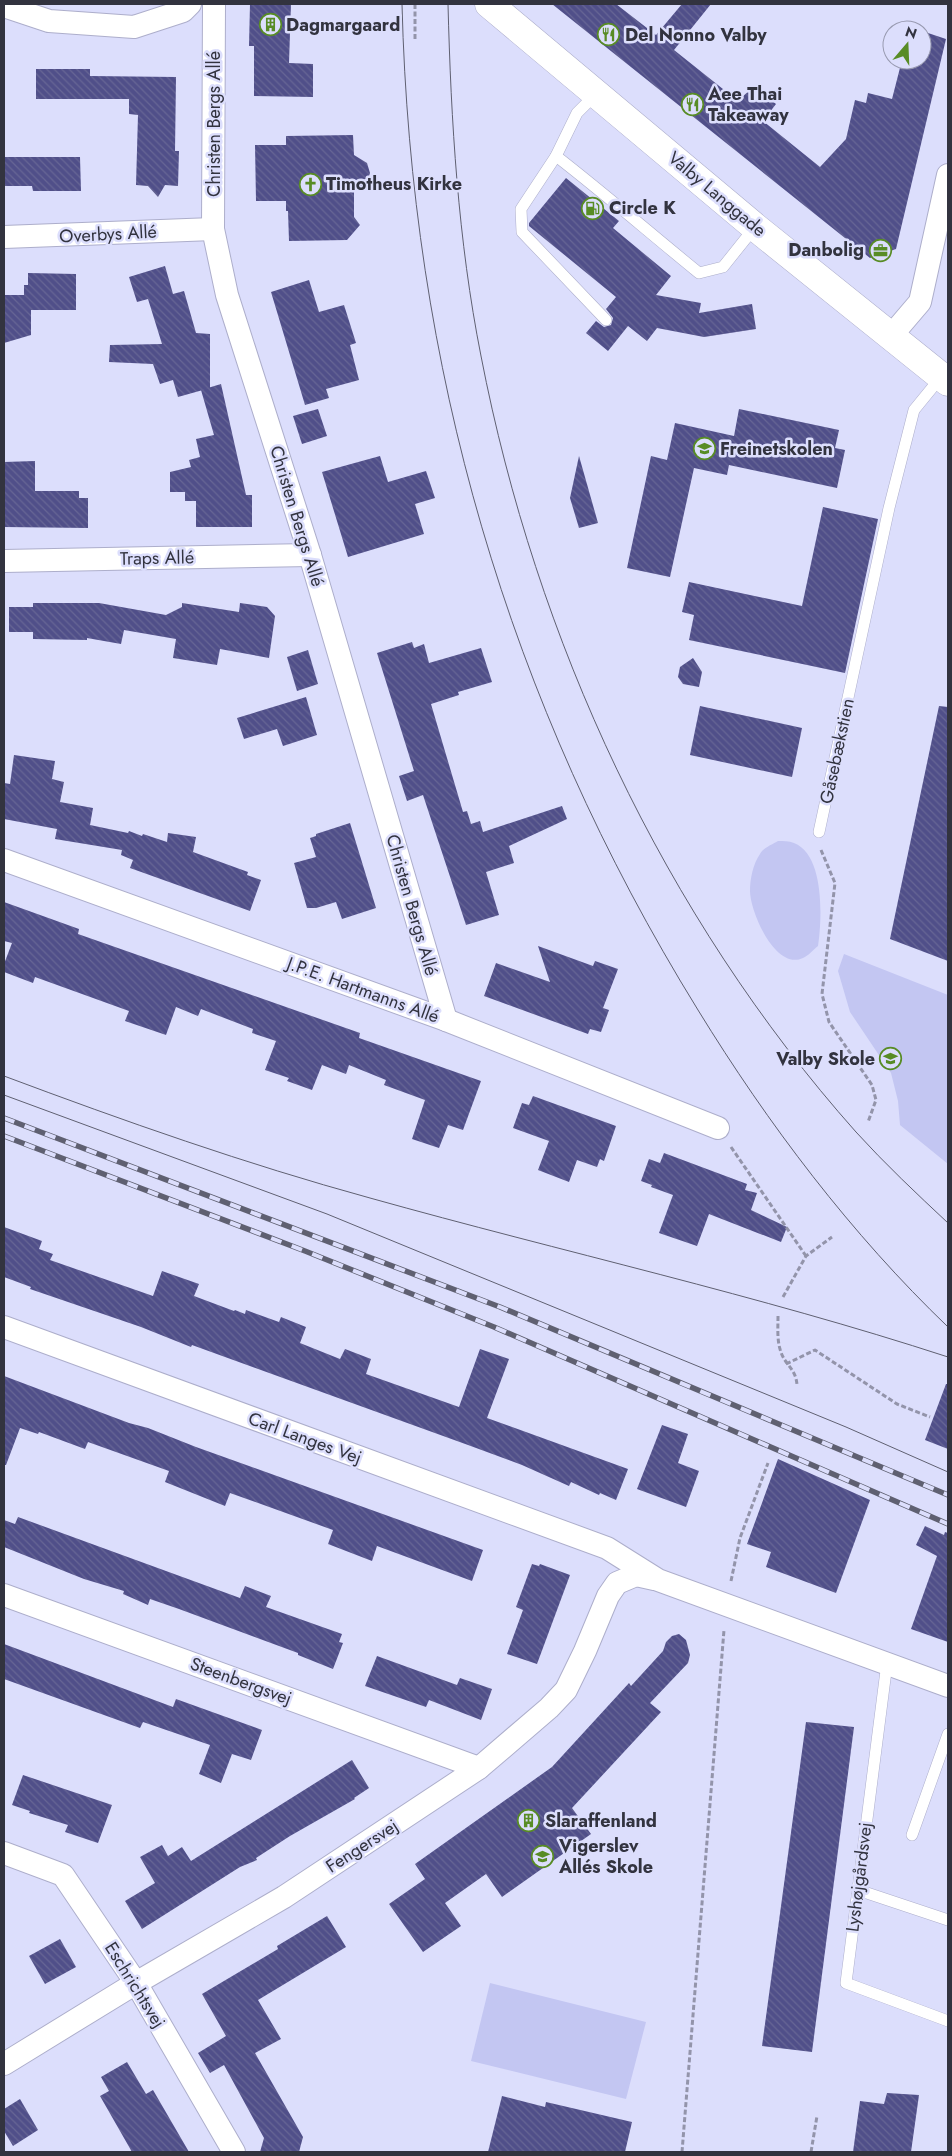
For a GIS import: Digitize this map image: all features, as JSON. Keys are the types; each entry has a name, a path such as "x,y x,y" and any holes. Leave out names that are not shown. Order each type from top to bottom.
{"street":[{"path":"4,6 49,21 134,27 183,12 190,4"},
{"name":"Christen Bergs Allé","path":"214,4 213,229 227,295 310,555 446,1020"},
{"name":"Valby Langgade","path":"489,4 755,227 945,379"},
{"path":"891,336 920,302 948,178"},
{"name":"Overbys Allé","path":"4,237 51,237 213,229"},
{"name":"Traps Allé","path":"4,561 310,555"},
{"name":"J.P.E. Hartmanns Allé","path":"4,860 446,1020 718,1128"},
{"name":"Carl Langes Vej","path":"4,1327 607,1548 658,1580"},
{"name":"Fengersvej","path":"4,2064 284,1897 479,1768 549,1708 566,1690 585,1651 597,1617 617,1582 636,1575 658,1580"},
{"path":"658,1580 948,1686"},
{"name":"Steenbergsvej","path":"4,1595 479,1768"},
{"name":"Eschrichtsvej","path":"4,1853 63,1875 136,1984 234,2152"}],"lane":[{"path":"596,94 577,113 556,156 521,209 522,232 606,320"},
{"path":"556,156 625,210 639,224 699,273 723,267 755,227"},
{"name":"Gåsebækstien","path":"819,832 889,508 914,410 945,379"},
{"name":"Lyshøjgårdsvej","path":"887,1663 846,1983 948,2021"},
{"path":"912,1835 948,1734"},
{"path":"858,1890 948,1920"}],"path":[{"path":"415,4 415,40"},
{"path":"819,832 819,844 835,883 822,994 829,1022 872,1085 876,1100 868,1122"},
{"path":"718,1128 806,1256"},
{"path":"783,1297 806,1256 832,1237"},
{"path":"778,1316 779,1349 786,1364 796,1374 797,1385"},
{"path":"786,1364 815,1350 897,1404 930,1417"},
{"path":"682,2152 726,1604 740,1538 768,1463"},
{"path":"812,2152 817,2116"}],"shaded area":[{"path":"778,841 792,842 804,850 816,874 819,889 820,921 818,946 803,958 793,960 783,956 766,937 754,912 751,900 752,872 755,862 763,850"},
{"path":"844,954 948,995 948,1164 900,1125 898,1101 891,1073 850,1012 838,971"},
{"path":"490,1983 646,2022 626,2099 471,2061"}],"building":[{"path":"250,4 291,4 289,63 313,64 313,97 254,96 254,46 249,46"},
{"path":"552,4 616,4 656,35 682,4 711,4 674,50 738,101 754,86 776,104 763,121 820,167 846,139 855,100 866,103 868,93 892,99 899,70 932,70 932,34 946,39 896,249 870,258"},
{"path":"36,69 90,69 90,76 176,77 175,151 179,151 178,186 165,185 158,197 148,186 136,185 138,115 129,114 129,99 36,99"},
{"name":"Timotheus Kirke","path":"353,135 354,155 367,163 370,173 367,183 354,191 354,217 360,225 347,240 289,241 286,201 256,201 255,145 286,145 286,136"},
{"path":"4,157 80,157 81,191 33,191 32,186 4,186"},
{"path":"566,178 619,221 613,228 671,276 656,295 701,303 699,313 752,304 756,329 704,337 657,328 647,341 628,326 608,351 586,333 596,321 604,327 611,325 613,318 606,309 616,297 529,226 529,223"},
{"path":"165,266 173,294 184,291 196,333 210,334 210,388 178,397 173,380 160,384 153,364 109,362 110,345 162,344 148,299 137,302 129,277"},
{"path":"28,273 76,274 76,310 31,310 31,335 4,343 4,295 24,295 24,285 28,285"},
{"path":"309,280 319,312 344,305 356,343 350,345 359,380 326,389 329,398 305,405 271,292"},
{"path":"221,384 246,495 252,495 252,527 196,527 196,501 185,501 185,492 170,492 170,472 191,467 189,460 200,457 196,439 214,435 201,390"},
{"path":"318,409 327,436 302,444 293,416"},
{"path":"739,409 839,430 835,448 845,450 837,488 729,465 727,475 694,468 670,577 627,568 651,456 667,460 675,423 734,436"},
{"path":"380,456 388,482 426,471 435,498 415,504 424,534 348,557 322,472"},
{"path":"579,456 598,523 579,528 570,498"},
{"path":"35,461 35,491 79,491 79,498 88,498 88,528 4,527 4,462"},
{"path":"823,507 878,519 845,673 689,640 694,615 682,612 689,582 802,606"},
{"path":"33,603 99,603 166,615 182,607 182,603 239,612 240,603 267,607 275,616 269,658 220,649 217,665 173,658 176,639 124,630 121,644 87,638 87,640 33,639 33,632 9,632 9,607 33,607"},
{"path":"412,642 414,648 424,644 429,663 481,648 492,682 458,692 459,695 431,704 463,812 467,811 471,824 480,821 483,832 562,806 567,819 509,846 514,863 486,872 499,915 466,925 423,795 407,801 399,776 414,771 377,653"},
{"path":"308,650 318,684 297,691 287,657"},
{"path":"693,658 702,672 699,687 683,684 678,677 680,667"},
{"path":"306,697 317,735 283,746 277,729 244,739 237,718"},
{"path":"700,706 802,728 792,777 690,755"},
{"path":"939,706 948,707 948,961 890,939"},
{"path":"14,755 55,761 52,779 64,782 60,802 93,808 90,825 128,833 129,831 142,836 143,834 167,842 168,833 196,837 193,852 248,872 247,875 261,880 250,911 130,868 133,860 121,855 122,850 55,839 57,829 4,819 4,783 10,784"},
{"path":"350,823 376,908 342,919 336,902 316,908 307,908 294,863 316,857 310,838 316,836 316,834"},
{"path":"4,902 79,929 78,934 360,1033 359,1038 481,1081 463,1130 448,1125 439,1148 412,1139 425,1100 384,1085 386,1080 349,1065 346,1074 322,1065 312,1090 287,1081 289,1078 265,1070 276,1041 252,1033 253,1029 201,1009 198,1016 176,1007 166,1035 125,1021 129,1011 35,977 33,983 4,972 4,964 12,943 4,941"},
{"path":"538,946 593,966 595,961 618,969 603,1008 609,1010 601,1032 590,1029 588,1034 484,996 496,963 550,982"},
{"path":"533,1096 616,1126 604,1161 600,1159 597,1167 577,1160 569,1182 538,1170 549,1141 513,1128 522,1103 529,1105"},
{"path":"664,1153 747,1184 745,1190 757,1193 751,1210 787,1227 781,1242 709,1214 697,1246 659,1233 673,1195 641,1181 649,1159 660,1163"},
{"path":"4,1227 42,1241 39,1249 53,1254 50,1260 153,1296 162,1271 199,1284 194,1296 234,1311 245,1314 246,1310 279,1322 281,1317 306,1327 300,1343 340,1359 345,1349 371,1359 366,1374 459,1407 480,1349 509,1359 487,1418 628,1469 616,1500 600,1493 599,1495 571,1482 569,1486 522,1465 468,1445 192,1345 191,1347 141,1327 30,1289 31,1287 4,1277"},
{"path":"4,1376 483,1550 472,1581 377,1546 372,1561 328,1544 333,1530 230,1493 225,1506 165,1482 169,1471 88,1442 85,1449 39,1432 38,1434 20,1428 6,1465 4,1465"},
{"path":"946,1384 948,1384 948,1449 925,1440"},
{"path":"662,1425 688,1434 678,1463 699,1471 686,1507 637,1489"},
{"path":"778,1459 870,1500 836,1593 766,1567 771,1552 747,1544"},
{"path":"18,1517 240,1598 245,1586 271,1596 266,1607 342,1634 339,1642 343,1643 333,1669 298,1655 298,1653 179,1609 150,1599 148,1605 123,1594 124,1591 84,1579 4,1547 4,1520 15,1524"},
{"path":"925,1526 944,1535 945,1532 948,1533 948,1642 911,1629 937,1556 916,1545"},
{"path":"532,1564 539,1566 540,1564 570,1575 537,1664 507,1654 523,1610 516,1607"},
{"name":"Slaraffenland","path":"679,1634 686,1640 690,1655 688,1663 650,1703 661,1712 572,1808 591,1834 502,1897 486,1874 445,1903 461,1926 423,1952 389,1904 425,1879 415,1864 552,1767 629,1683 631,1686 663,1651 666,1642 672,1636"},
{"path":"4,1644 173,1707 176,1699 262,1730 251,1760 232,1754 221,1783 199,1774 210,1745 143,1722 140,1728 4,1679"},
{"path":"377,1656 457,1685 460,1678 492,1689 481,1720 429,1700 426,1707 365,1686"},
{"path":"806,1722 854,1727 812,2052 762,2046"},
{"path":"352,1760 369,1788 355,1799 290,1836 256,1858 257,1860 240,1867 142,1929 125,1901 155,1883 140,1857 162,1845 168,1856 182,1847 191,1861"},
{"path":"23,1775 112,1805 98,1843 65,1832 68,1825 29,1813 30,1811 12,1805"},
{"path":"327,1916 346,1947 258,2000 281,2039 255,2053 303,2137 299,2152 260,2152 264,2138 224,2065 210,2073 198,2053 226,2036 202,1994 278,1949 277,1946"},
{"path":"60,1939 76,1967 45,1984 29,1956"},
{"path":"127,2062 146,2094 153,2090 189,2152 132,2152 100,2096 109,2091 101,2077"},
{"path":"887,2093 919,2095 911,2152 853,2152 860,2101 884,2104"},
{"path":"502,2096 545,2107 546,2102 632,2122 625,2152 488,2152"},
{"path":"20,2099 38,2130 13,2146 4,2131 4,2109"}],"tram line":[{"path":"402,4 409,138 425,270 449,400 482,527 523,651 572,773 631,893 698,1010 753,1095 782,1136 845,1216 912,1291 948,1327"},
{"path":"448,4 451,92 461,225 481,356 505,462 536,567 573,669 617,769 667,866 724,959 787,1048 856,1132 948,1223"},
{"path":"4,1076 186,1141 324,1185 442,1218 733,1294 948,1357"},
{"path":"4,1095 327,1214 846,1427 948,1472"}],"railway":[{"path":"4,1118 500,1307 948,1495"},
{"path":"4,1136 305,1251 494,1327 948,1524"}],"place":[{"name":"Dagmargaard","path":"270,25"},
{"name":"Del Nonno Valby","path":"609,35"},
{"name":"Aee Thai Takeaway","path":"692,104"},
{"name":"Timotheus Kirke","path":"310,184"},
{"name":"Circle K","path":"593,208"},
{"name":"Danbolig","path":"880,250"},
{"name":"Freinetskolen","path":"704,449"},
{"name":"Valby Skole","path":"891,1059"},
{"name":"Slaraffenland","path":"529,1821"},
{"name":"Vigerslev Allés Skole","path":"543,1856"}]}
